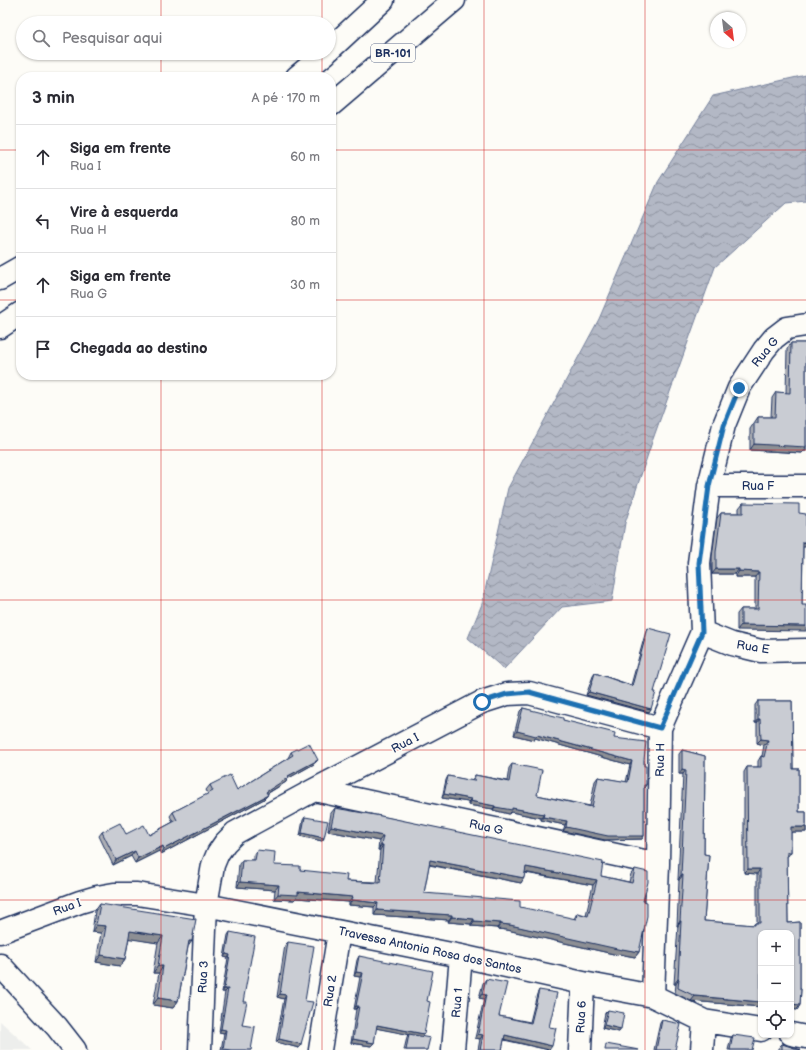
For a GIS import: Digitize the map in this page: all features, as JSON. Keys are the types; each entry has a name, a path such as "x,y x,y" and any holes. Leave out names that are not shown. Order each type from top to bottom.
{"main road":[{"path":"336,44 383,0"},
{"name":"BR-101","path":"336,101 454,0"},
{"path":"303,72 318,60"},
{"path":"0,279 16,270"},
{"path":"0,327 16,316"},
{"name":"Rua G","path":"709,486 724,425 739,388 764,350 774,338 787,328 806,325"},
{"name":"Rua F","path":"709,486 806,486"},
{"name":"Rua H","path":"653,996 658,864 660,728 702,632 699,563 709,486"},
{"name":"Rua E","path":"702,632 732,644 761,651 806,650"},
{"name":"Rua I","path":"0,932 80,902 114,894 137,894 206,905 213,865 218,853 235,833 482,702 507,694 529,692 660,728"},
{"name":"Rua G","path":"314,790 658,864"},
{"name":"Travessa Antonia Rosa dos Santos","path":"206,905 461,956 583,983 653,996 704,1021 758,1030"},
{"name":"Rua 3","path":"200,1050 206,905"},
{"name":"Rua 2","path":"320,1050 339,932"},
{"name":"Rua 1","path":"453,1050 461,956"},
{"path":"0,965 57,1026 75,1050"},
{"name":"Rua 6","path":"580,1050 583,983"},
{"path":"702,1050 704,1021"},
{"path":"794,1035 806,1037"}],"shaded area":[{"path":"0,1021 32,1050 0,1050"}],"water":[{"path":"806,75 806,201 786,203 715,267 653,439 625,523 612,601 562,607 504,669 468,638 482,604 508,488 599,319 658,182 713,96"}],"building":[{"path":"791,343 806,343 806,447 754,444 754,423 758,423 758,417 775,417 776,392 790,393"},
{"path":"743,503 799,504 799,513 806,514 806,542 803,542 802,605 806,605 806,626 741,625 741,609 758,609 759,572 739,571 739,569 716,569 716,552 721,513 743,513"},
{"path":"648,628 671,634 654,692 656,692 651,709 589,692 595,673 632,686"},
{"path":"758,701 792,701 793,769 799,769 799,812 806,812 806,827 791,827 791,852 787,852 788,923 800,922 800,1005 794,1004 794,930 758,930 758,1002 695,996 678,988 686,770 682,769 682,750 705,756 704,854 709,855 704,921 755,925 755,923 760,923 760,869 748,869 747,767 761,767 761,756 764,757 768,740 761,739 760,719 758,719"},
{"path":"523,708 615,733 614,738 646,742 644,760 644,766 646,766 646,785 644,785 644,836 608,836 566,827 567,821 543,817 544,814 512,808 512,810 495,807 470,801 471,799 444,794 448,776 474,781 475,775 509,782 512,764 542,770 537,795 592,807 598,777 628,782 632,761 517,731"},
{"path":"309,743 318,760 288,776 289,777 266,792 268,795 164,849 163,846 138,858 135,851 116,860 102,832 120,823 126,834 144,825 149,835 177,820 173,812 213,791 210,785 230,775 237,790 293,755 291,752"},
{"path":"335,808 381,816 603,862 601,876 632,883 635,869 648,872 648,882 643,901 647,902 647,916 639,952 622,950 501,923 474,921 474,919 452,917 452,915 377,910 378,903 352,900 353,897 298,892 298,895 278,894 279,885 240,882 242,860 255,860 257,850 275,852 274,865 300,866 300,870 347,875 346,881 380,883 383,845 381,845 383,836 331,826","holes":["430,860 524,878 526,867 597,880 588,916 577,913 576,919 520,907 520,901 424,893"]},
{"path":"305,817 328,821 324,838 302,833"},
{"path":"100,904 196,919 192,941 189,941 178,1001 158,998 163,966 158,966 163,936 130,931 125,959 101,955 106,926 96,925"},
{"path":"230,932 255,937 243,1002 247,1002 242,1025 255,1027 251,1050 223,1049 226,1030 221,1029 228,989 224,989 230,955 226,954"},
{"path":"288,942 314,946 305,1001 313,1002 301,1044 279,1039 286,995 280,994"},
{"path":"359,956 433,971 427,1001 430,1002 424,1034 377,1025 374,1043 353,1039 359,1006 356,1006 363,973 356,972"},
{"path":"486,979 507,983 499,1016 531,1023 539,990 557,993 549,1027 556,1028 552,1046 505,1035 502,1050 480,1050 483,1035 478,1034 486,995 482,994"},
{"path":"608,1010 624,1013 621,1029 604,1025"},
{"path":"662,1020 681,1024 675,1050 656,1050"},
{"path":"409,1034 430,1038 427,1050 406,1050"},
{"path":"733,1035 755,1038 752,1050 730,1050"},
{"path":"606,1044 639,1050 605,1050"},
{"path":"782,1044 801,1050 782,1050"}],"route":[{"path":"482,702 507,694 529,692 660,728 702,632 699,563 709,486 724,425 739,388"}]}
